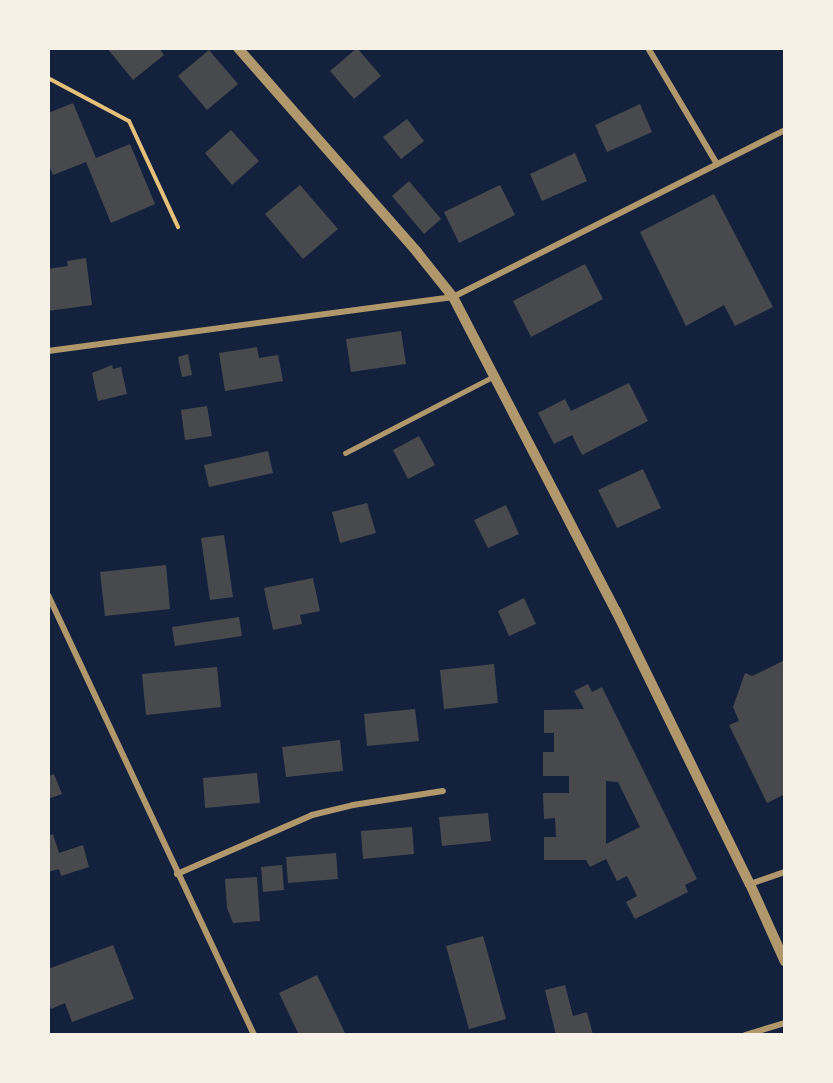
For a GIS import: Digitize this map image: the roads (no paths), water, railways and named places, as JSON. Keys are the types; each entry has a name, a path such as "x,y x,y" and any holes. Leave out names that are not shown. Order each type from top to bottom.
{"street":[{"path":"238,48 417,252 453,297 616,611 750,884 785,962"},
{"path":"648,48 717,164"},
{"path":"48,351 453,297 785,130"},
{"path":"48,595 254,1035"},
{"path":"177,874 312,816 352,805 443,791"},
{"path":"750,884 785,872"},
{"path":"745,1035 785,1023"}],"lane":[{"path":"345,453 494,376"}]}
